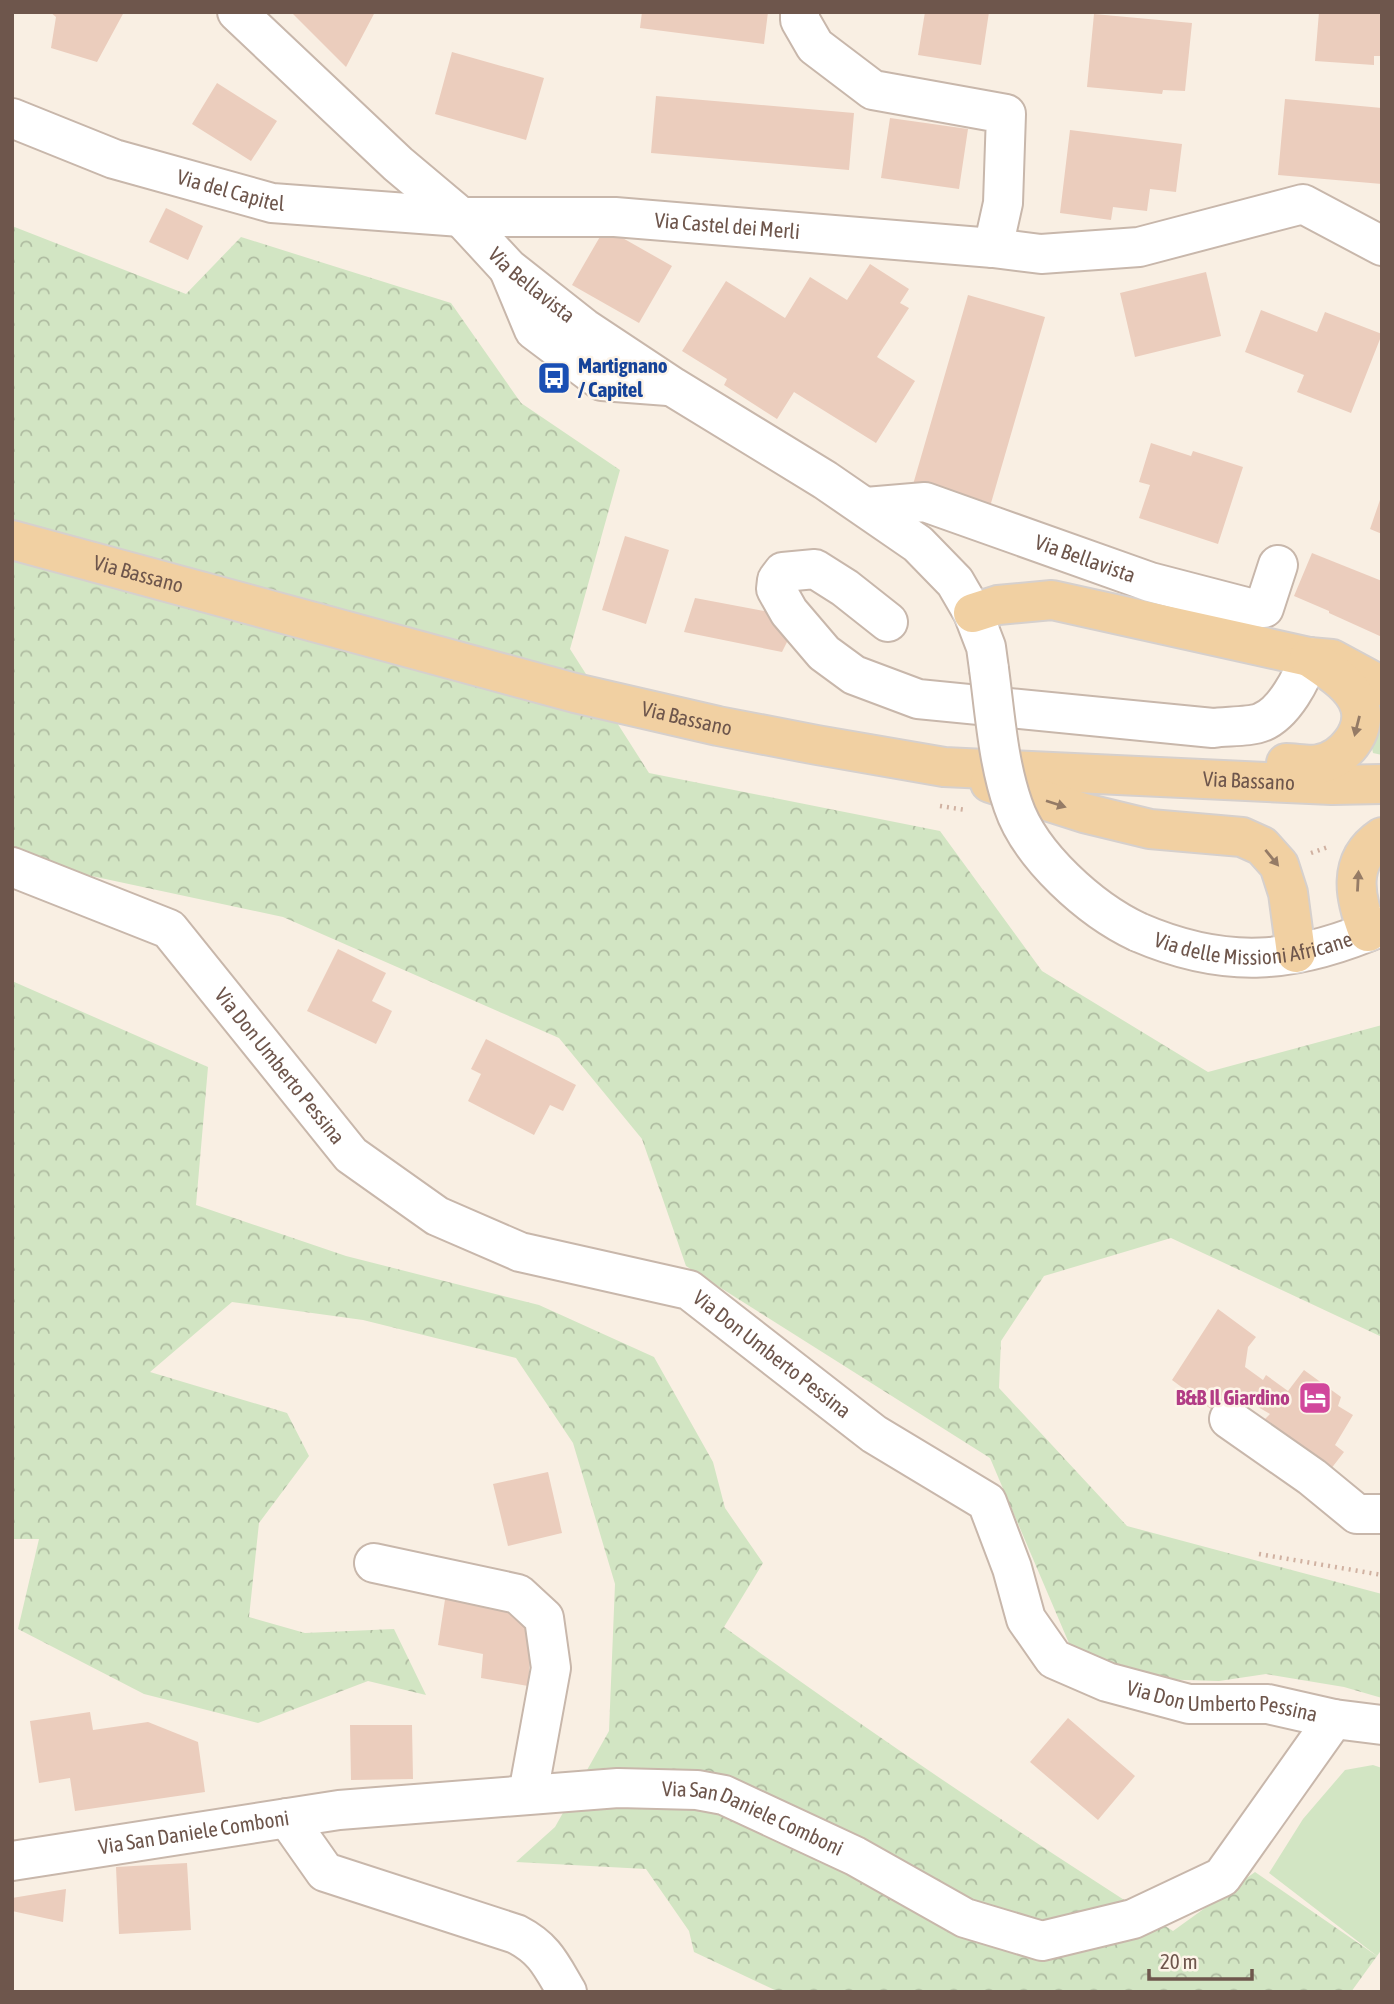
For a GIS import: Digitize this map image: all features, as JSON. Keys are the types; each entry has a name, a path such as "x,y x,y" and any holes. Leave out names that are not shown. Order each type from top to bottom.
{"main road":[{"name":"Via Bassano","path":"12,540 575,693 718,726 944,767 1332,785 1382,784"},
{"path":"973,613 999,605 1052,600 1309,657 1332,659 1382,687"},
{"path":"944,767 1156,759 1319,764 1334,759 1350,746 1359,729 1361,708 1352,692 1329,670 1309,657"},
{"path":"944,767 1084,813 1150,829 1242,837 1262,846 1279,865 1288,893 1296,953"},
{"path":"1375,929 1358,906 1356,884 1359,865 1382,837"}],"street":[{"name":"Via Bellavista","path":"237,12 398,164 461,217 508,268 584,328 866,508 918,544 937,562 955,582 973,613 986,647 1000,748 1013,807"},
{"path":"800,12 800,20 815,46 873,90 1006,114 1003,203 993,248"},
{"name":"Via del Capitel","path":"12,118 114,159 272,203 461,217"},
{"name":"Via Castel dei Merli","path":"461,217 615,217 1041,254 1139,247 1303,204 1382,246"},
{"name":"Via Bellavista","path":"866,508 925,502 1150,582 1246,607 1264,608 1278,565"},
{"path":"888,622 845,588 815,569 783,572 777,580 776,589 789,612 824,653 854,675 918,699 1213,727 1261,722 1280,708 1301,680 1309,657"},
{"name":"Via delle Missioni Africane","path":"1013,807 1030,838 1054,869 1089,902 1119,923 1166,944 1209,956 1260,959 1333,945 1375,929"},
{"name":"Via Don Umberto Pessina","path":"12,867 169,929 351,1155 437,1216 520,1252 689,1290 874,1434 987,1502 1012,1568 1026,1619 1055,1659 1107,1682 1189,1704 1268,1704 1335,1719"},
{"path":"1229,1419 1312,1477 1357,1514 1382,1514"},
{"path":"374,1563 518,1594 544,1618 551,1668 528,1794"},
{"path":"1335,1719 1382,1725"},
{"name":"Via San Daniele Comboni","path":"12,1861 339,1810 618,1788 696,1790 724,1795 855,1856 965,1918 1042,1941 1133,1919 1222,1877 1335,1719"},
{"path":"287,1818 326,1872 516,1934 535,1944 567,1992"}],"path":[{"path":"1309,854 1326,846 1336,849"},
{"path":"1259,1554 1382,1575"}],"green space":[{"path":"12,226 186,294 241,237 451,303 521,403 620,470 570,649 649,773 940,831 1042,971 1208,1072 1382,1025 1382,1337 1171,1238 1044,1276 1001,1341 999,1388 1127,1526 1382,1594 1382,1698 1344,1687 1266,1674 1219,1681 1153,1679 1074,1655 990,1458 686,1266 642,1139 559,1038 283,917 12,859"},
{"path":"1382,710 1382,755 1373,753 1372,748 1376,713"},
{"path":"12,981 208,1067 196,1205 346,1256 539,1305 654,1357 713,1462 725,1508 763,1563 724,1627 946,1782 1173,1931 1255,1872 1377,1956 1351,1992 779,1992 694,1952 689,1931 646,1869 516,1862 555,1827 609,1731 615,1584 573,1443 516,1358 363,1320 232,1302 150,1372 287,1413 309,1456 259,1523 249,1617 305,1633 394,1629 426,1695 368,1681 258,1723 144,1694 18,1629 39,1539 12,1539"},
{"path":"1373,1765 1382,1768 1382,1949 1377,1956 1269,1873 1303,1819 1345,1770"}],"building":[{"path":"50,12 124,12 97,62 51,48 56,17"},
{"path":"291,12 375,12 346,67"},
{"path":"642,12 768,12 764,44 640,28"},
{"path":"925,12 989,12 981,65 918,55"},
{"path":"1319,12 1382,12 1382,56 1374,56 1374,65 1315,61"},
{"path":"1094,14 1192,23 1185,91 1163,90 1162,94 1087,87"},
{"path":"452,52 544,78 526,140 435,114"},
{"path":"217,83 277,121 251,161 192,124"},
{"path":"656,96 854,113 849,170 651,153"},
{"path":"1285,99 1382,108 1382,184 1278,175"},
{"path":"890,118 968,129 959,189 881,178"},
{"path":"1070,130 1182,144 1176,192 1150,189 1147,211 1113,207 1111,220 1060,213"},
{"path":"166,208 203,226 188,260 149,242"},
{"path":"605,228 672,266 639,323 572,285"},
{"path":"870,264 909,289 900,303 909,308 877,357 915,381 876,443 794,392 777,419 724,385 727,379 682,351 726,281 785,318 810,277 847,300"},
{"path":"1206,272 1221,336 1135,357 1120,293"},
{"path":"968,295 1045,317 989,510 912,488"},
{"path":"1261,310 1317,332 1325,312 1382,334 1351,413 1297,392 1304,375 1245,352"},
{"path":"1151,443 1191,456 1193,451 1243,467 1218,544 1139,518 1150,485 1139,482"},
{"path":"1382,497 1382,534 1370,529"},
{"path":"625,536 669,550 646,624 602,610"},
{"path":"1312,553 1382,581 1382,637 1294,596"},
{"path":"695,598 775,613 790,636 782,652 684,632"},
{"path":"338,949 386,973 372,1001 392,1011 376,1044 307,1011"},
{"path":"486,1039 576,1085 563,1111 550,1105 534,1135 468,1101 481,1074 471,1069"},
{"path":"1218,1309 1256,1337 1248,1347 1245,1367 1263,1380 1266,1375 1288,1391 1304,1370 1341,1397 1338,1406 1353,1415 1335,1445 1344,1452 1327,1474 1263,1421 1270,1414 1248,1401 1244,1404 1229,1395 1228,1389 1215,1412 1172,1380"},
{"path":"548,1472 562,1533 508,1546 493,1484"},
{"path":"446,1593 524,1616 532,1635 528,1686 481,1678 483,1654 438,1645"},
{"path":"90,1712 93,1730 148,1722 198,1742 205,1792 75,1811 70,1778 39,1783 30,1721"},
{"path":"1068,1718 1135,1776 1098,1820 1030,1762"},
{"path":"350,1725 412,1725 413,1779 351,1780"},
{"path":"187,1863 191,1930 119,1934 116,1867"},
{"path":"66,1889 63,1922 12,1911 12,1898"}],"place":[{"name":"Martignano / Capitel","path":"554,378"},
{"name":"B&B Il Giardino","path":"1315,1398"}]}
